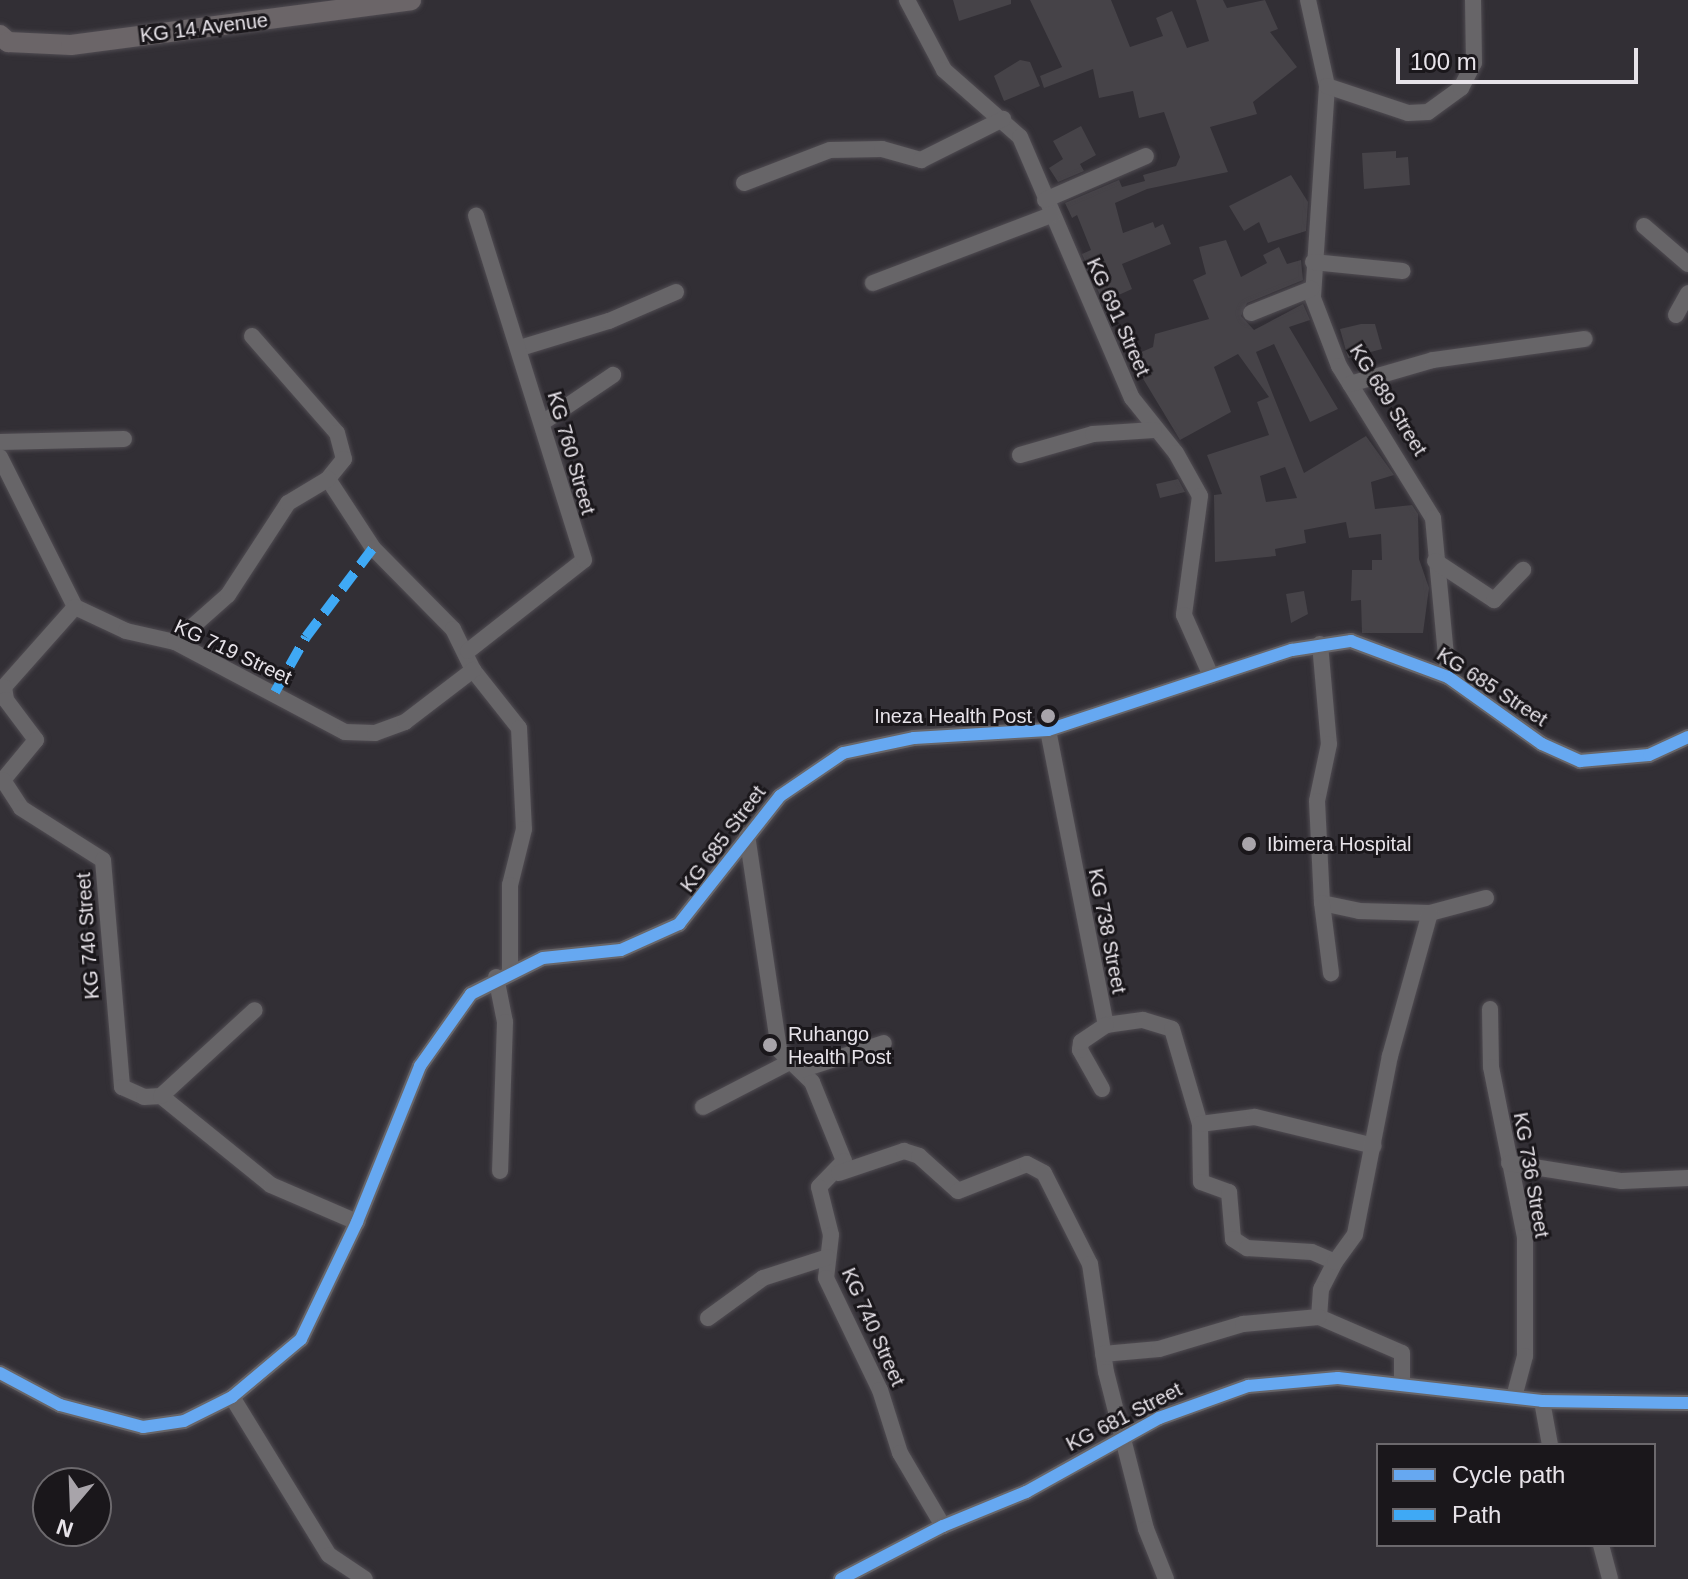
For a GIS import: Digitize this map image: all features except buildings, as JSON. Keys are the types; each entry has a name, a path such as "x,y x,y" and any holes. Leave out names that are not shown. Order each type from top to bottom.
{"main road":[{"name":"KG 14 Avenue","path":"3,40 71,45 411,0"}],"street":[{"name":"KG 691 Street","path":"907,0 944,70 1020,137 1132,398 1154,430 1176,453 1200,496 1184,615 1211,676"},
{"name":"KG 689 Street","path":"1308,0 1327,86 1311,289 1350,384 1433,518 1448,677"},
{"path":"1327,86 1408,113 1428,112 1461,88 1474,63 1473,0"},
{"path":"744,183 830,150 882,149 921,160 1003,119"},
{"path":"873,283 1048,207 1146,156"},
{"name":"KG 760 Street","path":"468,651 583,564 520,348 476,216"},
{"path":"1644,226 1688,264"},
{"path":"1313,262 1403,271"},
{"path":"1251,313 1311,289"},
{"path":"520,348 609,321 676,292"},
{"path":"1676,315 1688,293"},
{"path":"175,642 228,595 270,523 328,479 344,459 337,433 252,336"},
{"path":"1350,384 1433,360 1585,339"},
{"path":"542,423 613,375"},
{"path":"1020,455 1093,434 1154,430"},
{"path":"0,442 124,439"},
{"path":"0,457 75,607"},
{"path":"328,479 373,548 468,651 473,670 502,700 521,745 524,829 510,885 503,973 505,1022 500,1171"},
{"path":"1435,561 1494,600 1523,570"},
{"name":"KG 719 Street","path":"75,607 126,631 175,642 345,732 375,733 405,722 473,670"},
{"name":"KG 746 Street","path":"75,607 4,687 6,700 36,740 3,780 21,808 103,860 122,1087 144,1097 161,1096 271,1185 357,1222"},
{"name":"KG 685 Street","path":"0,1373 60,1405 143,1427 184,1421 232,1397 301,1339 357,1222 420,1066 448,1018 503,973 574,953 621,950 679,924 734,859 747,835 780,796 843,753 914,738 1048,730 1171,695 1211,676 1320,644 1351,641 1387,649 1448,677 1542,744 1580,761 1612,763 1649,755 1688,737"},
{"path":"1320,644 1329,744 1317,801 1322,903 1331,973"},
{"name":"KG 738 Street","path":"1048,730 1106,1025 1143,1020 1172,1029 1200,1124 1201,1182 1229,1192 1238,1245 1312,1252 1335,1262"},
{"path":"747,835 779,1050 794,1067 840,1152 839,1173 913,1152 947,1186 963,1192 1027,1164 1039,1168 1090,1264 1103,1354 1146,1529 1166,1579"},
{"path":"1322,903 1359,911 1430,913 1486,898"},
{"path":"1319,1317 1321,1289 1355,1234 1390,1056 1430,913"},
{"name":"KG 736 Street","path":"1490,1009 1491,1067 1525,1237 1527,1315 1514,1397"},
{"path":"161,1096 255,1010"},
{"path":"1102,1089 1080,1050 1081,1042 1106,1025"},
{"path":"703,1107 794,1067 884,1043"},
{"path":"1200,1124 1255,1117 1374,1146"},
{"path":"1509,1163 1622,1181 1688,1178"},
{"name":"KG 740 Street","path":"839,1173 819,1187 831,1235 825,1273 880,1390 900,1453 943,1526"},
{"path":"708,1318 763,1278 828,1257"},
{"path":"1103,1354 1159,1349 1243,1324 1319,1317 1402,1353 1402,1385"},
{"name":"KG 681 Street","path":"841,1579 943,1526 1026,1492 1124,1436 1248,1386 1338,1378 1542,1401 1688,1403"},
{"path":"232,1397 329,1555 365,1579"},
{"path":"1542,1401 1550,1443"},
{"path":"1602,1547 1610,1579"}],"marked path":[{"path":"275,692 306,637 373,548"}],"cycle path":[{"path":"0,1373 60,1405 143,1427 184,1421 232,1397 301,1339 357,1222 420,1066 471,994 543,958 621,950 679,924 780,796 843,753 914,738 1048,730 1292,650 1351,641 1448,677 1542,744 1580,761 1649,755 1688,737"},
{"path":"841,1579 943,1526 1026,1492 1159,1418 1248,1386 1338,1378 1542,1401 1688,1403"}],"place":[{"name":"Ineza Health Post","path":"1048,716"},
{"name":"Ibimera Hospital","path":"1249,844"},
{"name":"Ruhango Health Post","path":"770,1045"}]}
